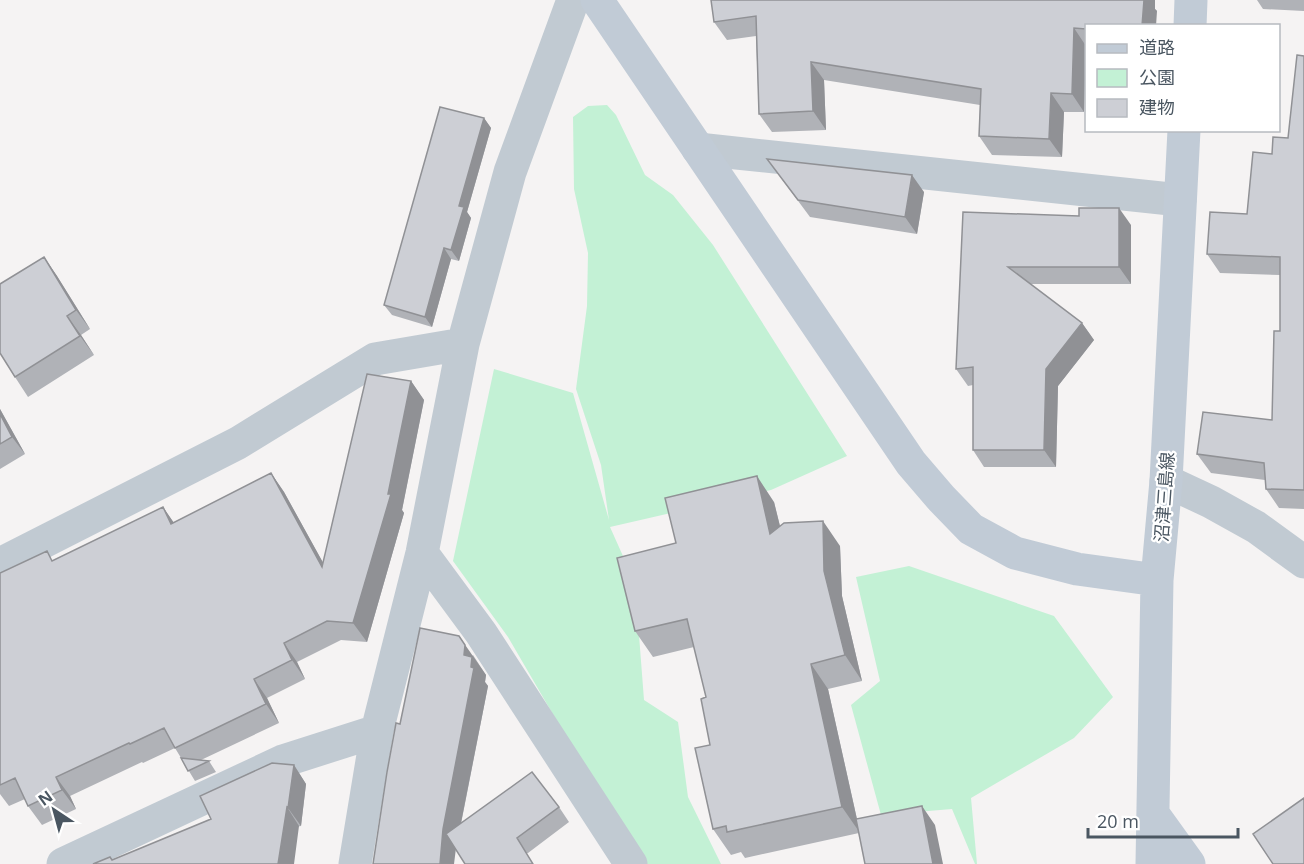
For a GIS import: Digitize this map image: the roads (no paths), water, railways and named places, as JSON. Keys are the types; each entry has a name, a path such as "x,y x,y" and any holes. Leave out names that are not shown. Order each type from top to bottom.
{"street":[{"path":"355,864 377,730 422,553 463,344 510,172 573,0"},
{"path":"597,0 911,463 941,498 971,529 1015,553 1077,569 1157,580"},
{"path":"1190,24 1191,0"},
{"name":"沼津三島線","path":"1152,864 1157,580 1166,481 1184,132"},
{"path":"698,149 1180,200"},
{"path":"0,564 238,443 375,359 463,344"},
{"path":"1166,481 1256,527 1304,562"},
{"path":"422,553 481,633 631,864"},
{"path":"63,864 283,761 377,730"},
{"path":"1153,814 1190,864"}]}
